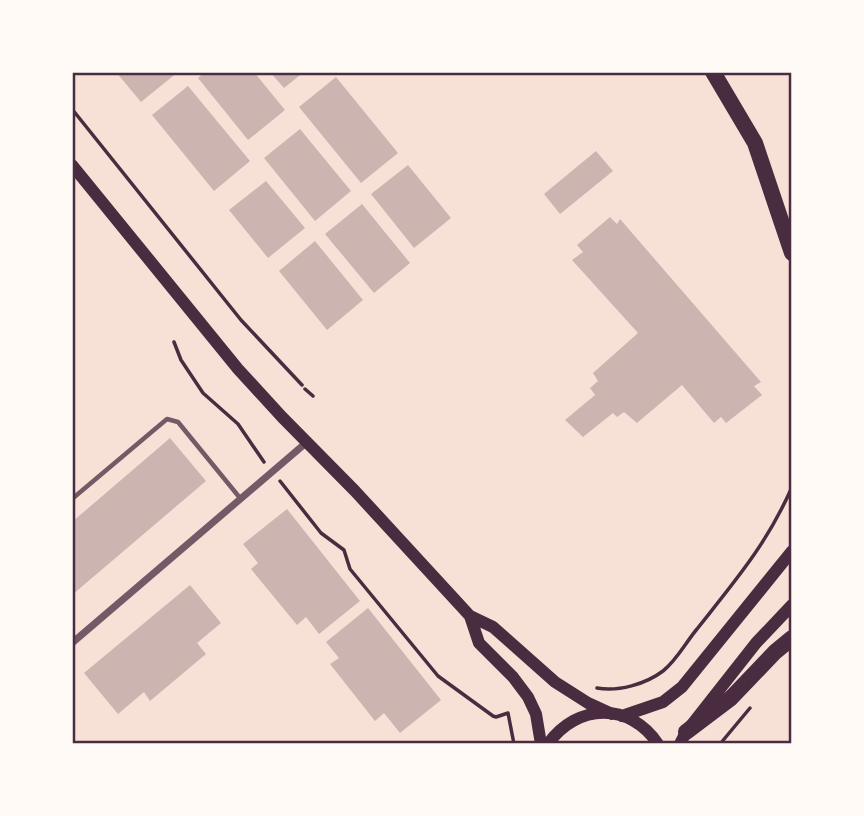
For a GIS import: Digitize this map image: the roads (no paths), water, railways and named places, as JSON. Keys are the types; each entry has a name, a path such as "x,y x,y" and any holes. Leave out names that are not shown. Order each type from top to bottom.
{"highway":[{"path":"713,72 755,143 792,253"},
{"path":"683,738 731,698 792,638"}],"main road":[{"path":"72,165 230,359 470,616 493,627 555,682 588,703 642,726 658,744"},
{"path":"548,744 572,721 588,715 617,715 663,702 682,687 792,551"},
{"path":"683,738 756,643 792,605"},
{"path":"470,616 479,643 528,696 536,714 541,744"}],"street":[{"path":"72,643 307,442"}],"lane":[{"path":"72,499 167,419 177,422 240,498"}]}
